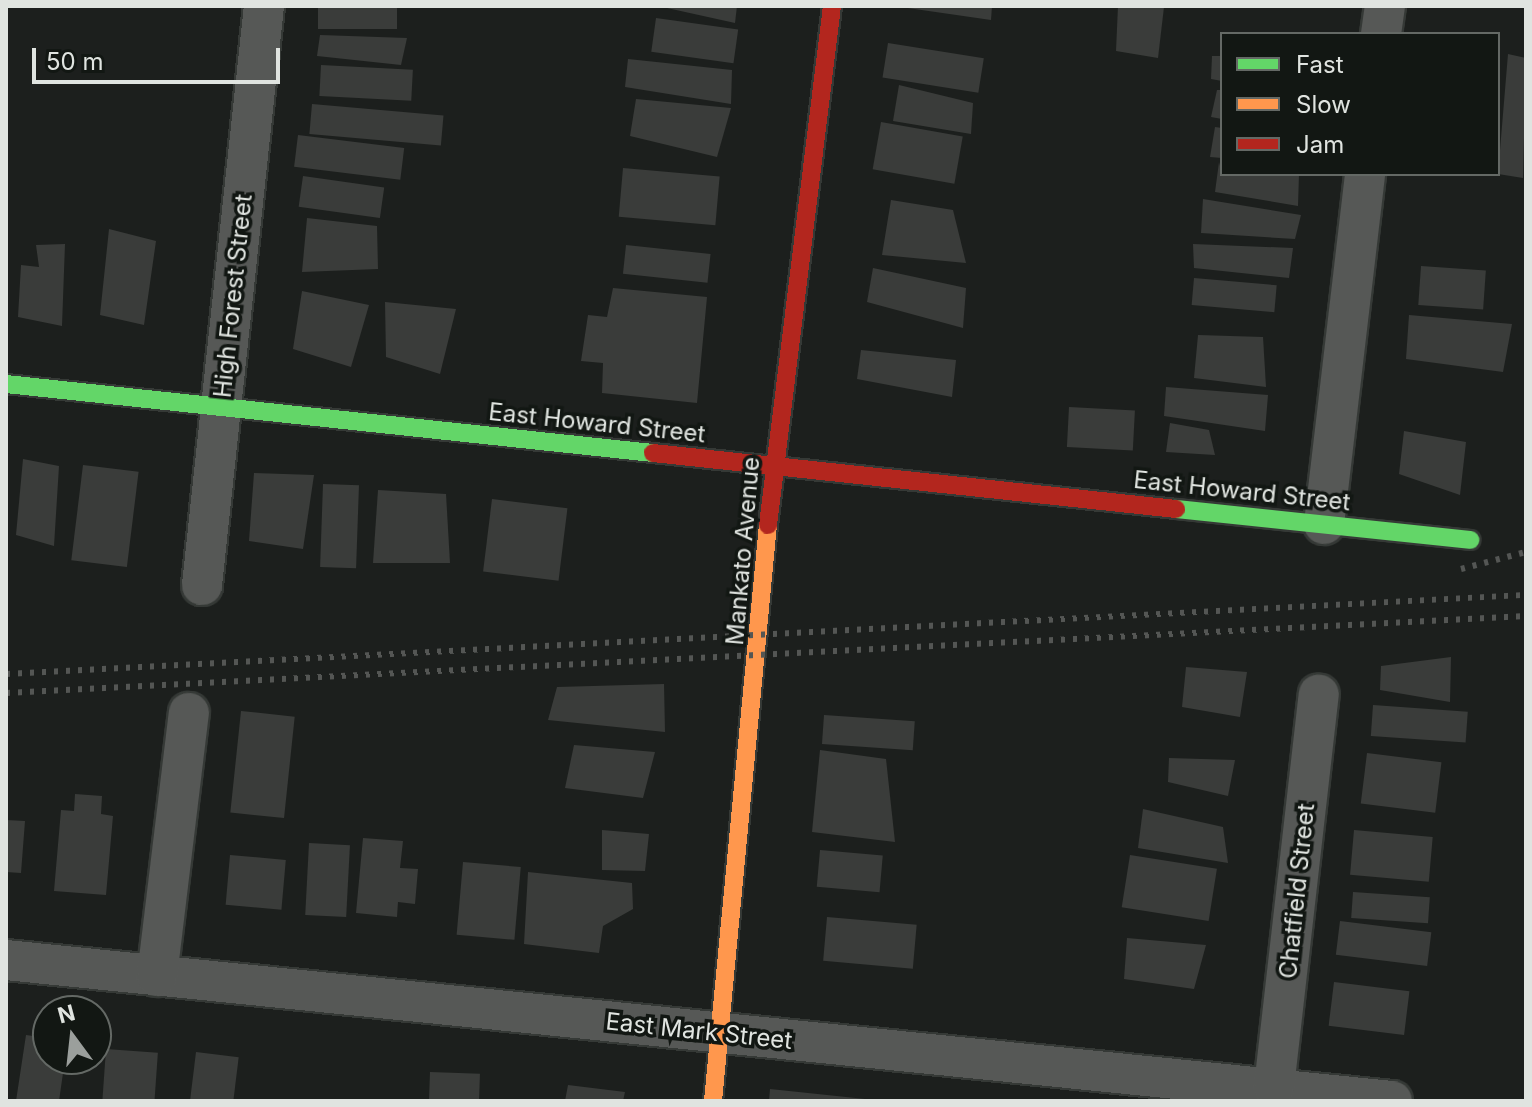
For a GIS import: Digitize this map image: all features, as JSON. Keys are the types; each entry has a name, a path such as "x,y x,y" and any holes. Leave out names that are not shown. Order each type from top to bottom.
{"street":[{"name":"High Forest Street","path":"202,585 264,6"},
{"name":"Mankato Avenue","path":"713,1101 774,466 832,6"},
{"path":"1381,32 1385,6"},
{"path":"1324,524 1365,176"},
{"name":"East Howard Street","path":"6,384 1470,540"},
{"name":"Chatfield Street","path":"1274,1087 1319,695"},
{"path":"157,976 189,713"},
{"name":"East Mark Street","path":"6,960 1392,1101"}],"building":[{"path":"318,6 397,6 397,29 318,29"},
{"path":"658,6 737,6 735,23"},
{"path":"894,6 992,6 991,20"},
{"path":"1118,6 1164,7 1158,58 1116,51"},
{"path":"656,18 738,30 733,63 651,52"},
{"path":"320,35 407,38 401,65 317,56"},
{"path":"888,43 984,58 978,93 883,78"},
{"path":"1508,54 1526,58 1523,178 1500,174"},
{"path":"1212,56 1220,56 1220,81 1211,79"},
{"path":"628,59 732,70 731,104 625,87"},
{"path":"321,65 413,70 411,101 319,96"},
{"path":"899,85 973,103 971,134 893,121"},
{"path":"1217,90 1220,90 1220,119 1211,117"},
{"path":"636,99 731,108 717,157 630,136"},
{"path":"312,104 443,116 441,145 309,134"},
{"path":"881,122 963,136 954,184 873,169"},
{"path":"1215,127 1220,128 1220,158 1210,157"},
{"path":"298,135 404,148 400,180 294,167"},
{"path":"1219,162 1220,176 1299,176 1298,206 1215,192"},
{"path":"623,168 720,176 715,225 619,217"},
{"path":"303,176 384,187 380,218 299,207"},
{"path":"1203,199 1301,215 1295,239 1201,233"},
{"path":"891,200 953,210 966,263 882,255"},
{"path":"307,218 377,226 378,269 302,272"},
{"path":"109,229 156,241 144,325 100,315"},
{"path":"65,244 62,326 18,317 21,265 39,267 36,245"},
{"path":"1193,244 1293,248 1289,278 1194,268"},
{"path":"626,245 711,254 708,283 623,274"},
{"path":"1421,266 1486,271 1483,309 1418,305"},
{"path":"873,268 966,288 963,328 867,302"},
{"path":"1194,278 1277,285 1274,312 1192,305"},
{"path":"613,288 707,297 697,403 602,393 603,363 581,361 588,315 607,317"},
{"path":"302,291 369,305 351,367 293,349"},
{"path":"385,302 456,309 440,374 386,357"},
{"path":"1409,315 1512,324 1503,372 1406,359"},
{"path":"1198,335 1263,337 1266,387 1194,378"},
{"path":"861,350 956,360 952,397 857,379"},
{"path":"1166,387 1268,395 1265,431 1164,416"},
{"path":"1069,407 1135,410 1133,450 1067,447"},
{"path":"1170,423 1209,430 1215,455 1166,452"},
{"path":"1404,431 1466,442 1460,495 1399,474"},
{"path":"23,459 59,466 54,546 16,535"},
{"path":"83,465 139,472 127,567 71,560"},
{"path":"254,473 314,475 303,549 249,541"},
{"path":"323,484 359,485 356,568 320,567"},
{"path":"378,490 446,494 450,563 373,563"},
{"path":"492,499 567,508 559,581 483,571"},
{"path":"1451,657 1450,702 1380,690 1381,666"},
{"path":"1186,667 1247,672 1240,717 1182,707"},
{"path":"664,684 665,732 548,720 557,687"},
{"path":"1373,705 1468,712 1466,743 1371,736"},
{"path":"241,711 295,717 284,818 230,812"},
{"path":"824,715 915,721 913,750 822,744"},
{"path":"574,745 655,752 643,798 565,788"},
{"path":"820,750 886,759 895,842 812,832"},
{"path":"1367,753 1441,762 1435,813 1361,804"},
{"path":"1169,758 1235,760 1228,796 1168,782"},
{"path":"75,794 102,796 101,814 113,816 106,895 54,891 61,810 74,811"},
{"path":"1143,809 1223,827 1228,863 1138,848"},
{"path":"6,820 25,821 21,873 6,872"},
{"path":"602,830 649,834 645,871 602,870"},
{"path":"1354,830 1433,837 1429,882 1350,875"},
{"path":"363,838 403,841 400,868 418,869 415,904 398,902 397,917 356,913"},
{"path":"309,843 350,845 346,917 305,915"},
{"path":"820,850 883,855 880,892 817,887"},
{"path":"230,855 286,860 281,910 226,905"},
{"path":"1130,855 1217,869 1209,921 1122,907"},
{"path":"463,862 521,867 514,940 457,935"},
{"path":"528,872 632,883 633,909 603,926 599,953 524,944"},
{"path":"1353,892 1430,897 1428,923 1351,918"},
{"path":"827,917 917,925 913,969 823,961"},
{"path":"1340,921 1431,932 1427,966 1336,955"},
{"path":"1127,938 1206,945 1194,989 1124,979"},
{"path":"1334,982 1409,991 1404,1035 1329,1026"},
{"path":"26,1035 32,1036 32,1075 63,1075 59,1101 16,1101"},
{"path":"112,1049 158,1053 154,1101 102,1101 104,1075 112,1075"},
{"path":"196,1052 239,1057 233,1101 190,1101"},
{"path":"430,1072 480,1074 479,1101 429,1101"},
{"path":"568,1085 625,1092 623,1101 565,1101"},
{"path":"770,1089 865,1099 865,1101 769,1101"}],"railway":[{"path":"1461,569 1526,552"},
{"path":"6,674 1526,595"},
{"path":"6,693 1526,616"}],"traffic: fast":[{"path":"6,384 653,453"},
{"path":"1176,509 1470,540"}],"traffic: slow":[{"path":"713,1101 768,525"}],"traffic: jam":[{"path":"768,525 832,6"},
{"path":"653,453 1176,509"}]}
